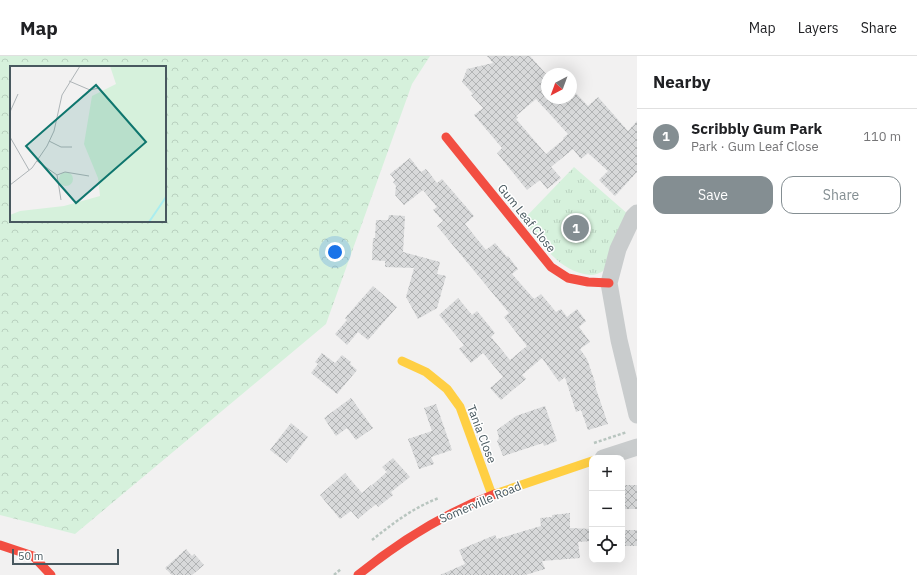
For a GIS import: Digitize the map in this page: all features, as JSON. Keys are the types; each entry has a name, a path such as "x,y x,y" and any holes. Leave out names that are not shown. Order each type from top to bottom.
{"street":[{"name":"Gum Leaf Close","path":"446,137 551,267 568,278 608,284"},
{"path":"637,213 633,217 618,249 608,284 619,340 637,415"},
{"name":"Tania Close","path":"402,362 426,372 447,389 460,407 492,495"},
{"path":"612,455 637,447"},
{"name":"Somerville Road","path":"358,575 426,526 462,508 492,495 589,462"},
{"path":"0,545 33,556 51,575"}],"green space":[{"path":"0,56 430,56 412,84 326,324 75,534 0,515"},
{"path":"574,167 629,215 603,271 594,275 580,273 569,269 560,263 544,247 523,220"}],"building":[{"path":"487,56 530,56 541,68 541,104 577,104 577,94 588,106 598,97 628,131 637,121 637,172 615,196 599,180 608,171 588,153 581,159 573,149 551,167 561,178 547,189 540,180 527,190 497,153 502,148 474,115 483,108 462,82 467,69 493,63","holes":["536,99 568,134 563,138 564,139 546,154 516,119 518,118 516,116"]},
{"path":"410,158 421,172 426,169 437,183 442,179 474,216 465,224 486,250 495,243 507,257 508,256 518,269 512,274 534,299 541,294 556,312 561,309 567,317 577,309 586,321 579,327 590,342 580,349 587,359 608,424 588,430 581,410 576,412 565,377 559,382 542,358 522,375 526,379 501,400 490,388 503,377 483,353 471,363 459,349 464,345 439,315 458,298 472,315 477,311 495,333 491,337 510,360 527,346 504,317 509,313 437,226 443,221 433,210 437,207 423,190 404,205 395,195 396,186 393,182 395,180 390,174"},
{"path":"389,215 405,216 403,252 440,262 437,274 446,276 437,308 418,319 406,297 414,268 385,267 385,261 372,260 376,220 388,220"},
{"path":"373,286 397,307 368,340 358,332 347,345 335,334 347,320 345,318"},
{"path":"322,353 335,363 342,355 351,362 350,364 357,370 337,394 311,373 318,364 315,362"},
{"path":"351,398 373,428 356,440 347,428 336,436 324,418"},
{"path":"436,404 452,450 431,457 434,464 419,469 408,439 432,431 424,408"},
{"path":"545,406 557,441 544,446 543,443 503,456 497,441 499,438 497,430 516,416"},
{"path":"291,423 308,437 287,463 270,450"},
{"path":"393,458 410,477 391,492 393,495 378,507 376,504 358,519 351,511 340,519 320,495 345,473 362,493 371,485 374,488 372,485 387,472 382,467"},
{"path":"625,485 637,485 637,509 625,509"},
{"path":"570,513 570,528 589,529 589,541 578,542 580,558 542,561 545,569 525,575 440,575 465,564 459,550 495,535 497,539 541,526 540,518 552,517 552,515"},
{"path":"625,530 637,530 637,546 625,546"},
{"path":"186,549 192,556 194,554 204,565 192,575 172,575 165,568"}],"traffic: slow":[{"path":"402,361 426,372 447,389 460,407 492,495"},
{"path":"495,494 589,462"}],"traffic: jam":[{"path":"446,137 551,267 568,278 588,282 609,283"},
{"path":"358,575 407,539 458,510 495,494"},
{"path":"0,545 33,556 51,575"}],"place":[{"name":"Scribbly Gum Park","path":"576,228"}]}
